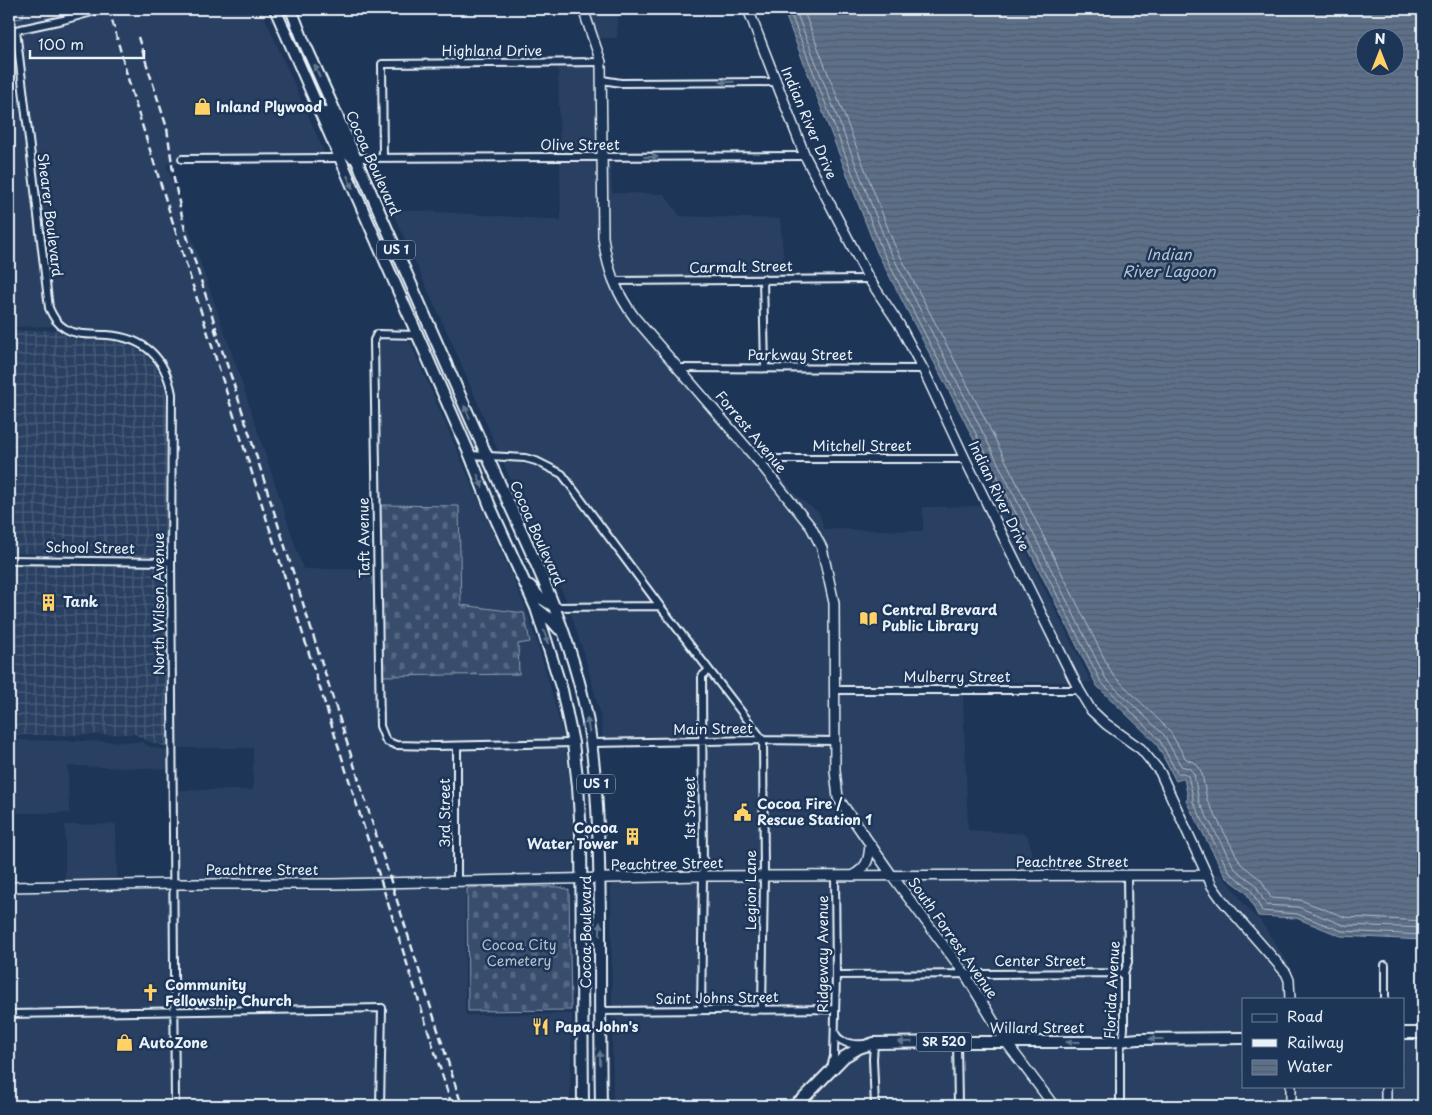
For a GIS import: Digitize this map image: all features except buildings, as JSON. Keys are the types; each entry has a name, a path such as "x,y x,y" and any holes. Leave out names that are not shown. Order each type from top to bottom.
{"main road":[{"name":"Cocoa Boulevard","path":"275,9 536,608 562,690 573,743 580,811 583,1106"},
{"name":"Cocoa Boulevard","path":"291,9 487,457 555,607 582,699 591,743 598,810 600,878 600,1106"},
{"path":"304,78 318,93 343,148 349,156 356,158"},
{"path":"339,158 353,166 383,233 398,255"},
{"path":"522,576 539,597 555,607"},
{"path":"536,608 552,620 564,636"},
{"path":"1404,1033 1423,1033"},
{"name":"Willard Street","path":"793,1106 802,1100 844,1057 859,1048 874,1043 1107,1042 1242,1038"}],"street":[{"path":"12,30 63,20 103,9"},
{"name":"Forrest Avenue","path":"583,9 601,62 603,237 606,259 613,281 624,303 635,318 759,462 809,524 822,548 834,603 835,778 838,798 893,877"},
{"name":"Indian River Drive","path":"748,9 805,156 869,279 899,324 923,369 965,459 1079,690 1091,710 1106,724 1142,749 1160,772 1206,875 1222,900 1286,973 1289,980 1290,998"},
{"name":"Shearer Boulevard","path":"12,30 49,308 55,321 66,329 81,334 123,337 132,340"},
{"name":"Highland Drive","path":"382,158 382,64 601,62"},
{"path":"602,80 621,83 776,82"},
{"name":"Olive Street","path":"356,158 805,156"},
{"path":"182,159 339,158"},
{"name":"Carmalt Street","path":"613,281 869,279"},
{"path":"763,280 765,367"},
{"name":"Taft Avenue","path":"417,335 377,334 374,340 380,726 386,741 396,745 457,746"},
{"name":"North Wilson Avenue","path":"132,340 158,359 165,368 172,394 172,884 175,1106"},
{"name":"Parkway Street","path":"678,368 923,369"},
{"path":"470,454 487,457 525,458 536,461 562,474 763,740"},
{"name":"Mitchell Street","path":"759,462 773,459 965,459"},
{"name":"School Street","path":"9,560 171,562"},
{"path":"555,607 660,606"},
{"name":"1st Street","path":"701,1010 703,876 702,676 709,670"},
{"name":"Mulberry Street","path":"834,690 1079,690"},
{"name":"Main Street","path":"591,743 763,740 835,741"},
{"name":"Legion Lane","path":"762,1010 764,876 763,740"},
{"path":"457,746 573,743"},
{"name":"3rd Street","path":"457,746 457,881"},
{"path":"851,876 863,869 869,858 870,844"},
{"name":"Florida Avenue","path":"1120,1106 1124,1028 1124,973 1128,962 1127,875"},
{"name":"Peachtree Street","path":"9,887 333,884 703,876 1206,875"},
{"name":"Ridgeway Avenue","path":"832,1068 836,975 835,876"},
{"name":"South Forrest Avenue","path":"893,877 965,974 1006,1042 1054,1106"},
{"path":"1385,965 1385,998"},
{"name":"Center Street","path":"836,975 1124,973"},
{"path":"9,1014 382,1008 380,1106"},
{"name":"Saint Johns Street","path":"600,1011 835,1010"},
{"name":"Ridgeway Avenue","path":"835,1032 836,1036 849,1044 874,1043"},
{"path":"957,1042 958,1106"},
{"path":"874,1043 875,1103"},
{"path":"1290,1088 1291,1106"},
{"path":"1386,1088 1386,1106"}],"shaded area":[{"path":"24,9 88,9 9,26 9,20 23,18"},
{"path":"120,9 261,9 325,154 179,154 178,163 185,163 166,164 236,365 303,569 373,569 376,726 382,741 381,743 396,750 453,750 453,876 176,880 176,790 253,790 253,748 176,748 176,394 173,380 162,356 143,341 123,332 82,330 68,325 58,318 52,307 20,34 64,25"},
{"path":"530,9 578,9 579,11 534,14"},
{"path":"587,9 618,9 617,38 598,38"},
{"path":"9,34 12,35 45,309 55,326 9,327"},
{"path":"558,67 598,67 599,153 560,153"},
{"path":"560,162 599,162 599,237 602,260 609,285 632,321 674,372 758,467 806,526 819,550 830,604 831,737 765,736 664,604 664,601 662,601 567,472 563,468 537,456 499,453 457,354 391,209 561,220"},
{"path":"606,162 610,162 612,193 664,194 680,216 780,219 785,275 616,277 610,258 607,236"},
{"path":"57,330 68,337 79,340 115,341 135,348 146,355 161,376 168,411 166,545 164,551 159,554 139,556 9,553 9,331"},
{"path":"379,339 410,342 526,609 547,675 564,739 436,742 397,741 389,737 384,725 383,676 518,674 518,644 530,642 523,613 461,605 459,506 380,505"},
{"path":"503,462 535,465 560,477 652,601 568,603 535,536"},
{"path":"770,464 797,496 819,513 824,529 923,531 923,507 984,506 1071,682 963,682 962,685 838,685 838,603 826,547 812,521 766,465"},
{"path":"993,506 1003,506 1091,682 1080,682"},
{"path":"9,564 153,564 160,565 164,569 166,576 168,747 150,742 135,734 9,735"},
{"path":"659,610 704,669 698,676 698,738 603,739 601,718 587,664 570,611"},
{"path":"709,676 755,736 706,738 706,678"},
{"path":"838,694 963,694 968,830 1027,834 1037,871 895,872 842,796 839,779"},
{"path":"9,740 142,742 148,746 168,751 168,769 68,766 69,813 9,813"},
{"path":"767,744 831,745 831,779 834,799 866,845 865,857 860,866 850,872 768,872"},
{"path":"760,745 760,872 707,872 706,746"},
{"path":"565,747 574,811 573,874 461,876 461,750"},
{"path":"116,824 117,881 65,882 65,825"},
{"path":"1210,874 1221,874 1232,886 1243,903 1260,920 1291,968 1291,975 1276,953 1224,897"},
{"path":"1131,879 1204,879 1209,888 1283,975 1286,998 1242,998 1242,1033 1127,1036 1128,974 1132,962"},
{"path":"831,880 831,1005 766,1005 768,881"},
{"path":"1123,880 1124,961 1121,969 967,969 902,881"},
{"path":"699,881 697,1005 612,1007 611,883"},
{"path":"707,881 760,881 758,1005 705,1005"},
{"path":"839,881 892,881 957,970 840,971"},
{"path":"465,885 465,1013 468,1015 572,1014 570,1106 384,1106 385,1003 177,1007 177,888 333,888"},
{"path":"117,889 118,891 169,889 170,1007 9,1010 9,891"},
{"path":"963,978 999,1037 860,1040 850,1039 840,1034 840,980"},
{"path":"972,978 1120,978 1120,1028 1118,1037 1008,1037"},
{"path":"378,1012 376,1106 179,1106 178,1015"},
{"path":"831,1014 828,1066 800,1097 785,1106 613,1106 612,1016"},
{"path":"170,1015 171,1106 9,1106 9,1019"},
{"path":"1404,1037 1423,1037 1423,1103 1390,1104 1390,1088 1404,1088"},
{"path":"1242,1042 1242,1088 1287,1088 1287,1105 1124,1106 1125,1045"},
{"path":"1117,1045 1116,1106 1059,1106 1015,1046"},
{"path":"953,1046 954,1106 878,1106 878,1048"},
{"path":"961,1046 1004,1046 1049,1106 962,1106"},
{"path":"870,1050 871,1106 807,1106 804,1104 846,1061"},
{"path":"1294,1088 1382,1088 1382,1104 1295,1105"}],"green space":[{"path":"9,9 24,9 23,18 9,20"},
{"path":"380,505 459,506 461,605 524,613 530,642 518,644 519,674 383,676"},
{"name":"Cocoa City Cemetery","path":"560,887 569,890 571,1010 468,1011 467,888"}],"water":[{"name":"Indian River Lagoon","path":"783,9 1423,9 1423,940 1341,936 1296,918 1258,916 1246,892 1226,877 1186,801 1188,798 1184,778 1176,781 1156,743 1097,686 963,418 877,252"}],"railway":[{"path":"109,9 132,93 452,1106"},
{"path":"138,37 167,128 174,179 185,230 218,334"},
{"path":"214,327 462,1106"}],"place":[{"name":"Inland Plywood","path":"202,107"},
{"name":"Tank","path":"49,602"},
{"name":"Central Brevard Public Library","path":"868,618"},
{"name":"Cocoa Fire / Rescue Station 1","path":"743,812"},
{"name":"Cocoa Water Tower","path":"632,836"},
{"name":"Community Fellowship Church","path":"151,993"},
{"name":"Papa John's","path":"541,1027"},
{"name":"AutoZone","path":"125,1043"}]}
